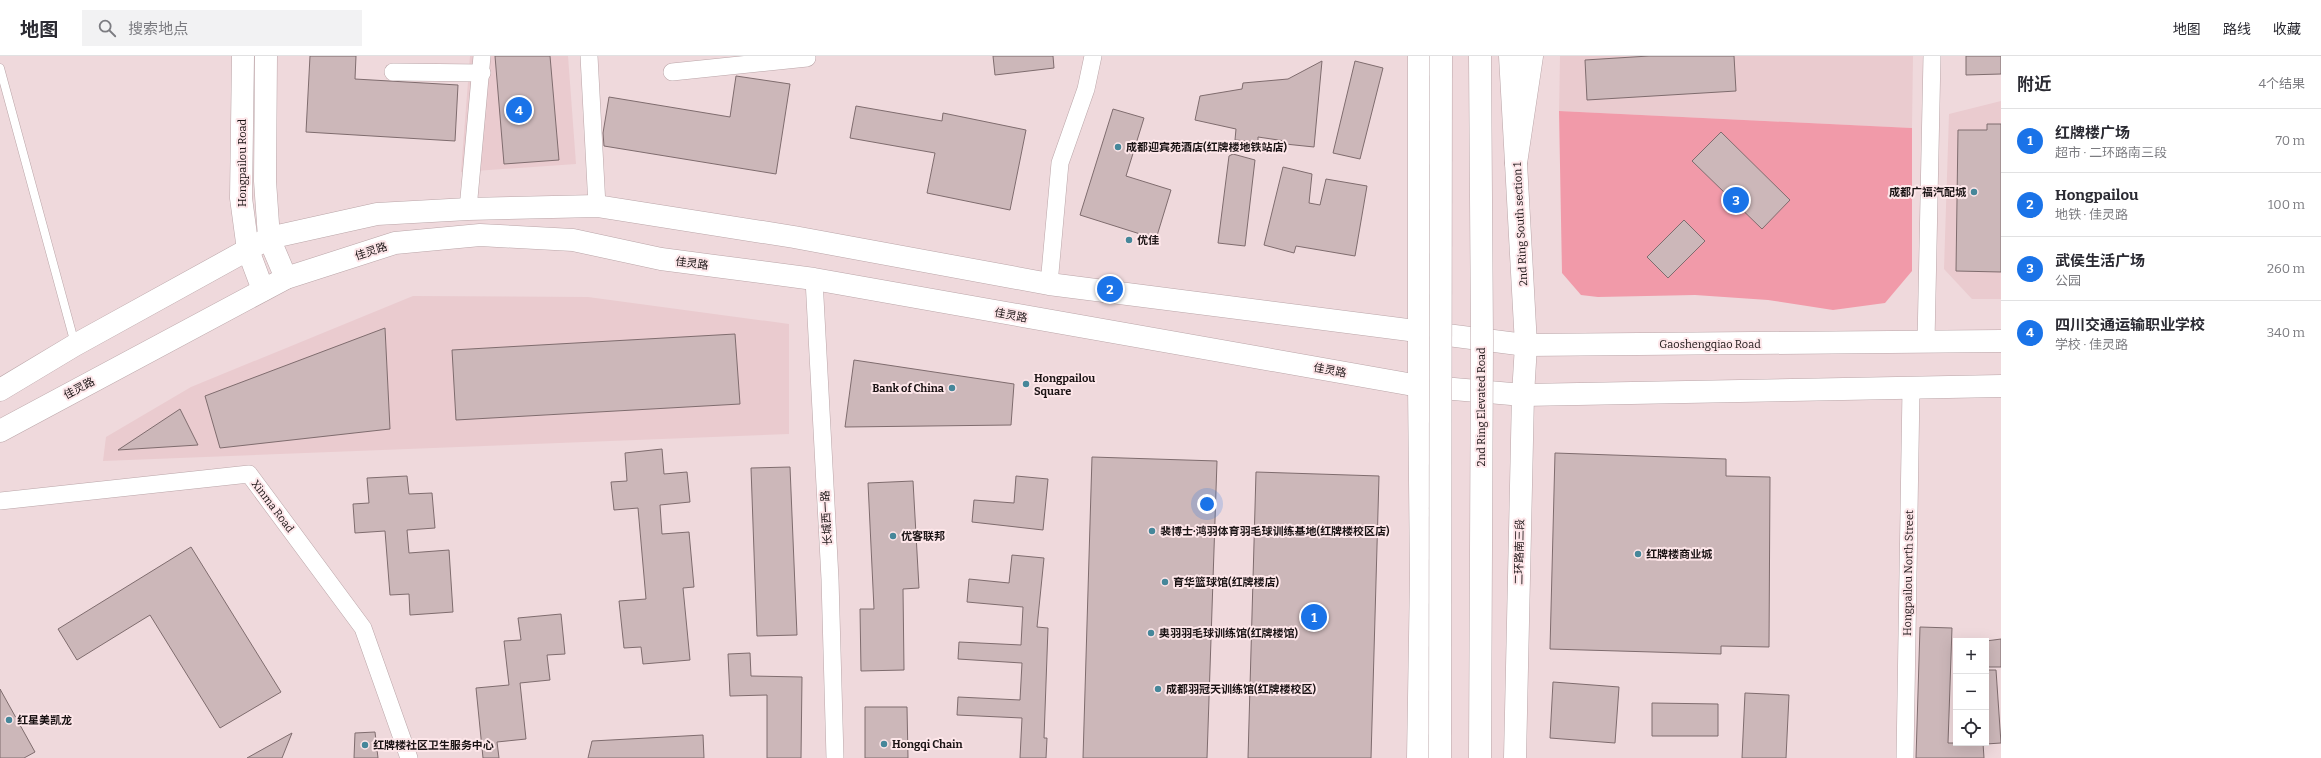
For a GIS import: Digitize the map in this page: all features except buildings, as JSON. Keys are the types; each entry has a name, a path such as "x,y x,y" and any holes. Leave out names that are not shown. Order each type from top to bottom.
{"main road":[{"name":"Hongpailou Road","path":"243,56 241,198 248,250 263,290"},
{"path":"266,56 265,182 269,238 286,278"},
{"path":"1418,758 1421,577 1419,386 1419,56"},
{"path":"1440,758 1441,56"},
{"name":"2nd Ring Elevated Road","path":"1480,56 1482,356 1480,758"},
{"path":"1510,56 1516,163"},
{"name":"2nd Ring South section 1","path":"1526,345 1516,163 1532,56"},
{"path":"0,390 75,345 269,238 377,214 468,209 597,206 794,237 1049,284 1419,332"},
{"name":"佳灵路","path":"0,431 286,278 394,243 480,235 573,240 660,259 814,279 1419,386"},
{"name":"Gaoshengqiao Road","path":"1419,332 1526,345 2001,341"},
{"name":"二环路南三段","path":"1515,758 1523,395 1526,345"},
{"path":"1419,386 1523,395 1911,389 2001,386"}],"street":[{"path":"468,209 482,73 482,56"},
{"path":"589,56 597,206"},
{"path":"672,72 807,58 806,56"},
{"path":"1049,284 1060,163 1086,88 1093,56"},
{"path":"1926,342 1932,56"},
{"path":"393,72 482,73"},
{"name":"长城西一路","path":"814,279 830,579 835,758"},
{"name":"Hongpailou North Street","path":"1905,758 1911,389"},
{"name":"Xinma Road","path":"0,501 249,474 363,628 409,758"}],"lane":[{"path":"0,68 75,345"}],"shaded area":[{"path":"470,56 568,56 576,164 461,172"},
{"path":"1560,56 1913,56 1912,128 1559,111"},
{"name":"成都广福汽配城","path":"2001,101 2001,299 1972,299 1944,269 1949,114"},
{"path":"1559,111 1912,128 1912,271 1885,303 1833,310 1768,300 1695,295 1598,297 1581,295 1562,273"},
{"path":"413,296 588,297 789,324 789,434 103,461 106,437 191,387"}],"place":[{"name":"四川交通运输职业学校","path":"519,110"},
{"name":"成都迎宾苑酒店(红牌楼地铁站店)","path":"1118,147"},
{"name":"成都广福汽配城","path":"1974,192"},
{"name":"武侯生活广场","path":"1736,200"},
{"name":"优佳","path":"1129,240"},
{"name":"Hongpailou","path":"1110,289"},
{"name":"Hongpailou Square","path":"1026,384"},
{"name":"Bank of China","path":"952,388"},
{"name":"裴博士·鸿羽体育羽毛球训练基地(红牌楼校区店)","path":"1152,531"},
{"name":"优客联邦","path":"893,536"},
{"name":"红牌楼商业城","path":"1638,554"},
{"name":"育华篮球馆(红牌楼店)","path":"1165,582"},
{"name":"红牌楼广场","path":"1314,617"},
{"name":"奥羽羽毛球训练馆(红牌楼馆)","path":"1151,633"},
{"name":"成都羽冠天训练馆(红牌楼校区)","path":"1158,689"},
{"name":"红星美凯龙","path":"9,720"},
{"name":"Hongqi Chain","path":"884,744"},
{"name":"红牌楼社区卫生服务中心","path":"365,745"}]}
